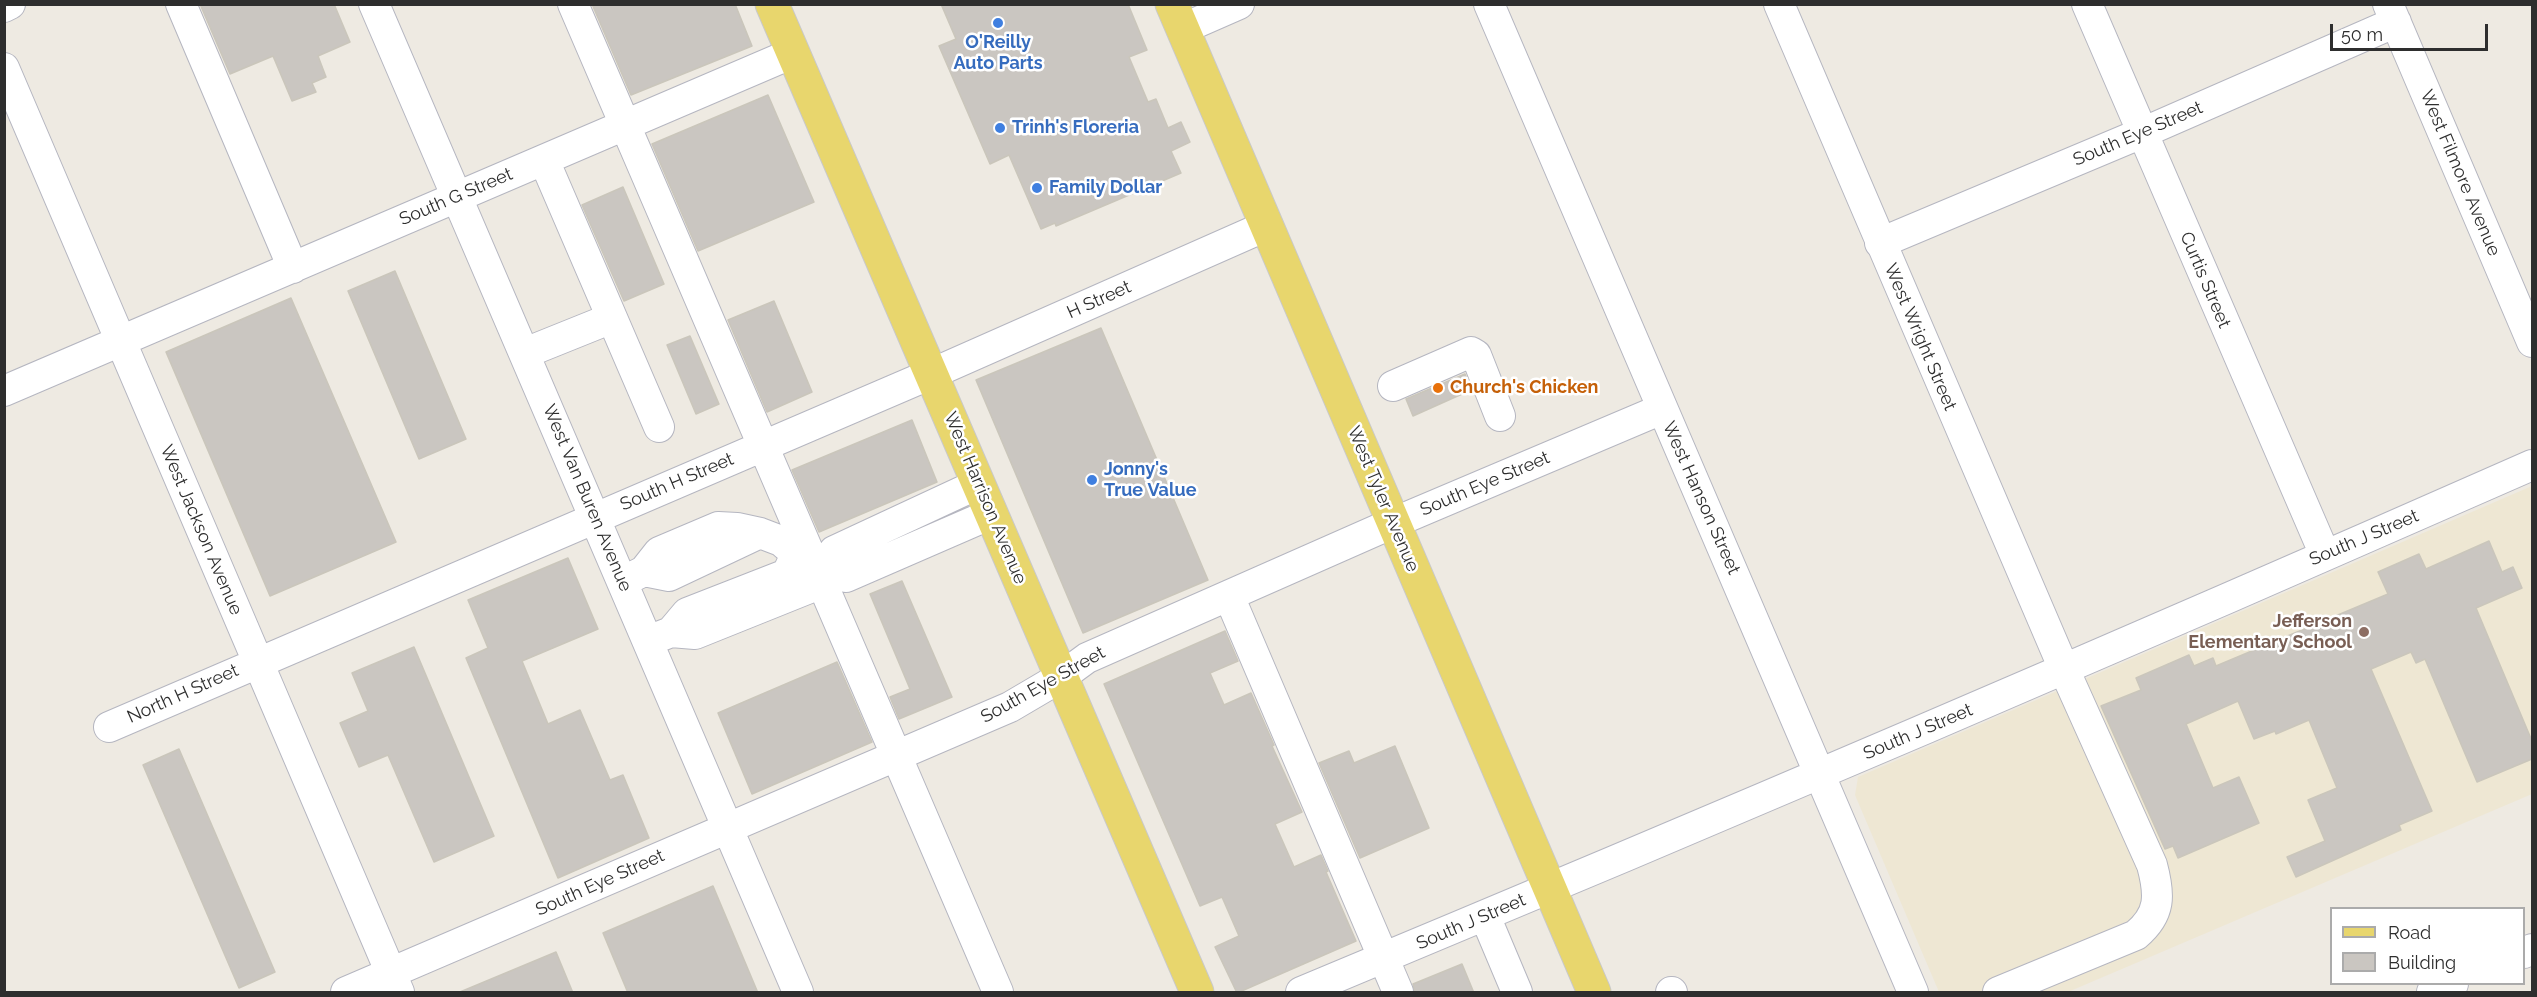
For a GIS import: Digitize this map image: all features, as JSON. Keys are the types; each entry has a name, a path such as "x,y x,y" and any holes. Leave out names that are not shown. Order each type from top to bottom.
{"main road":[{"name":"West Harrison Avenue","path":"772,4 1197,993"},
{"name":"West Tyler Avenue","path":"1177,17 1594,993"}],"street":[{"path":"4,7 10,4"},
{"path":"182,4 292,268"},
{"name":"West Van Buren Avenue","path":"374,4 595,517 633,577 659,637 727,827 798,993"},
{"path":"573,4 762,446 817,566 998,993"},
{"path":"1177,17 1239,4"},
{"name":"West Hanson Street","path":"1489,4 1913,993"},
{"name":"West Wright Street","path":"1779,4 2157,882 2158,898 2155,914 2148,925 2136,935 1998,993"},
{"name":"Curtis Street","path":"2087,4 2325,555"},
{"name":"South Eye Street","path":"1880,243 2142,133 2392,13"},
{"name":"West Filmore Avenue","path":"2392,13 2532,342"},
{"name":"South G Street","path":"4,391 793,53"},
{"name":"West Jackson Avenue","path":"4,68 395,983"},
{"path":"544,160 659,427"},
{"name":"H Street","path":"931,374 1266,226"},
{"path":"525,353 612,318"},
{"path":"1393,386 1471,352 1476,355 1500,416"},
{"name":"South H Street","path":"258,662 931,374"},
{"name":"South Eye Street","path":"346,993 395,983 727,827 1010,707 1088,658 1393,523 1662,409"},
{"name":"South J Street","path":"1301,993 1820,774 2532,465"},
{"path":"659,637 695,634 817,566 834,551 978,484"},
{"path":"633,577 659,552 718,527 760,533 781,541 817,566 846,578 991,514"},
{"path":"1229,596 1398,993"},
{"name":"North H Street","path":"109,727 258,662"},
{"path":"1485,916 1517,993"},
{"path":"2432,993 2451,985"}],"shaded area":[{"name":"Jefferson Elementary School","path":"2532,486 2532,794 2068,992 1939,992 1855,795 1858,777"}],"building":[{"path":"200,4 334,4 350,42 318,56 326,77 312,83 316,92 292,101 273,56 230,74"},
{"path":"592,4 735,4 752,46 631,95"},
{"path":"941,4 1128,4 1147,50 1129,57 1148,102 1156,99 1168,128 1181,122 1190,142 1171,151 1181,173 1056,226 1055,223 1041,229 1009,155 990,164 939,46 956,39"},
{"path":"768,95 814,202 698,251 652,144"},
{"path":"623,187 664,284 624,301 582,205"},
{"path":"395,271 466,439 419,459 348,291"},
{"path":"291,298 396,542 270,596 166,352"},
{"path":"774,301 812,392 767,412 728,320"},
{"name":"Jonny's True Value","path":"1101,328 1208,580 1083,633 976,380"},
{"path":"690,336 719,404 696,414 667,345"},
{"path":"1465,374 1471,390 1413,416 1406,399"},
{"path":"912,420 937,482 819,532 792,470"},
{"path":"2489,541 2502,572 2513,567 2522,588 2476,608 2532,741 2532,759 2477,782 2425,659 2416,663 2411,652 2371,669 2432,811 2399,825 2401,830 2296,877 2287,857 2325,841 2308,800 2337,788 2309,720 2276,734 2275,731 2254,739 2238,701 2186,724 2213,788 2239,777 2259,823 2178,858 2173,846 2165,849 2101,706 2141,690 2136,678 2189,655 2194,666 2213,658 2216,666 2388,594 2378,572 2419,554 2426,569"},
{"path":"568,558 598,629 522,661 548,724 580,710 610,780 623,775 649,838 558,878 466,658 488,648 468,600"},
{"path":"902,581 952,697 899,719 890,697 910,689 870,594"},
{"path":"1225,631 1238,661 1210,673 1224,705 1251,693 1302,812 1275,824 1294,867 1321,855 1356,941 1237,993 1215,947 1239,936 1222,897 1200,906 1104,684"},
{"path":"414,647 494,836 434,862 388,755 359,767 340,723 368,711 352,673"},
{"path":"837,662 872,742 752,794 718,713"},
{"path":"1395,746 1429,828 1360,858 1319,763 1349,751 1354,763"},
{"path":"179,749 275,972 239,988 143,765"},
{"path":"713,886 758,993 628,993 603,933"},
{"path":"556,952 573,993 460,993 460,992"},
{"path":"1462,964 1474,993 1415,993 1413,984"}],"place":[{"name":"O'Reilly Auto Parts","path":"998,23"},
{"name":"Trinh's Floreria","path":"1000,128"},
{"name":"Family Dollar","path":"1037,188"},
{"name":"Church's Chicken","path":"1438,388"},
{"name":"Jonny's True Value","path":"1092,480"},
{"name":"Jefferson Elementary School","path":"2364,632"}]}
